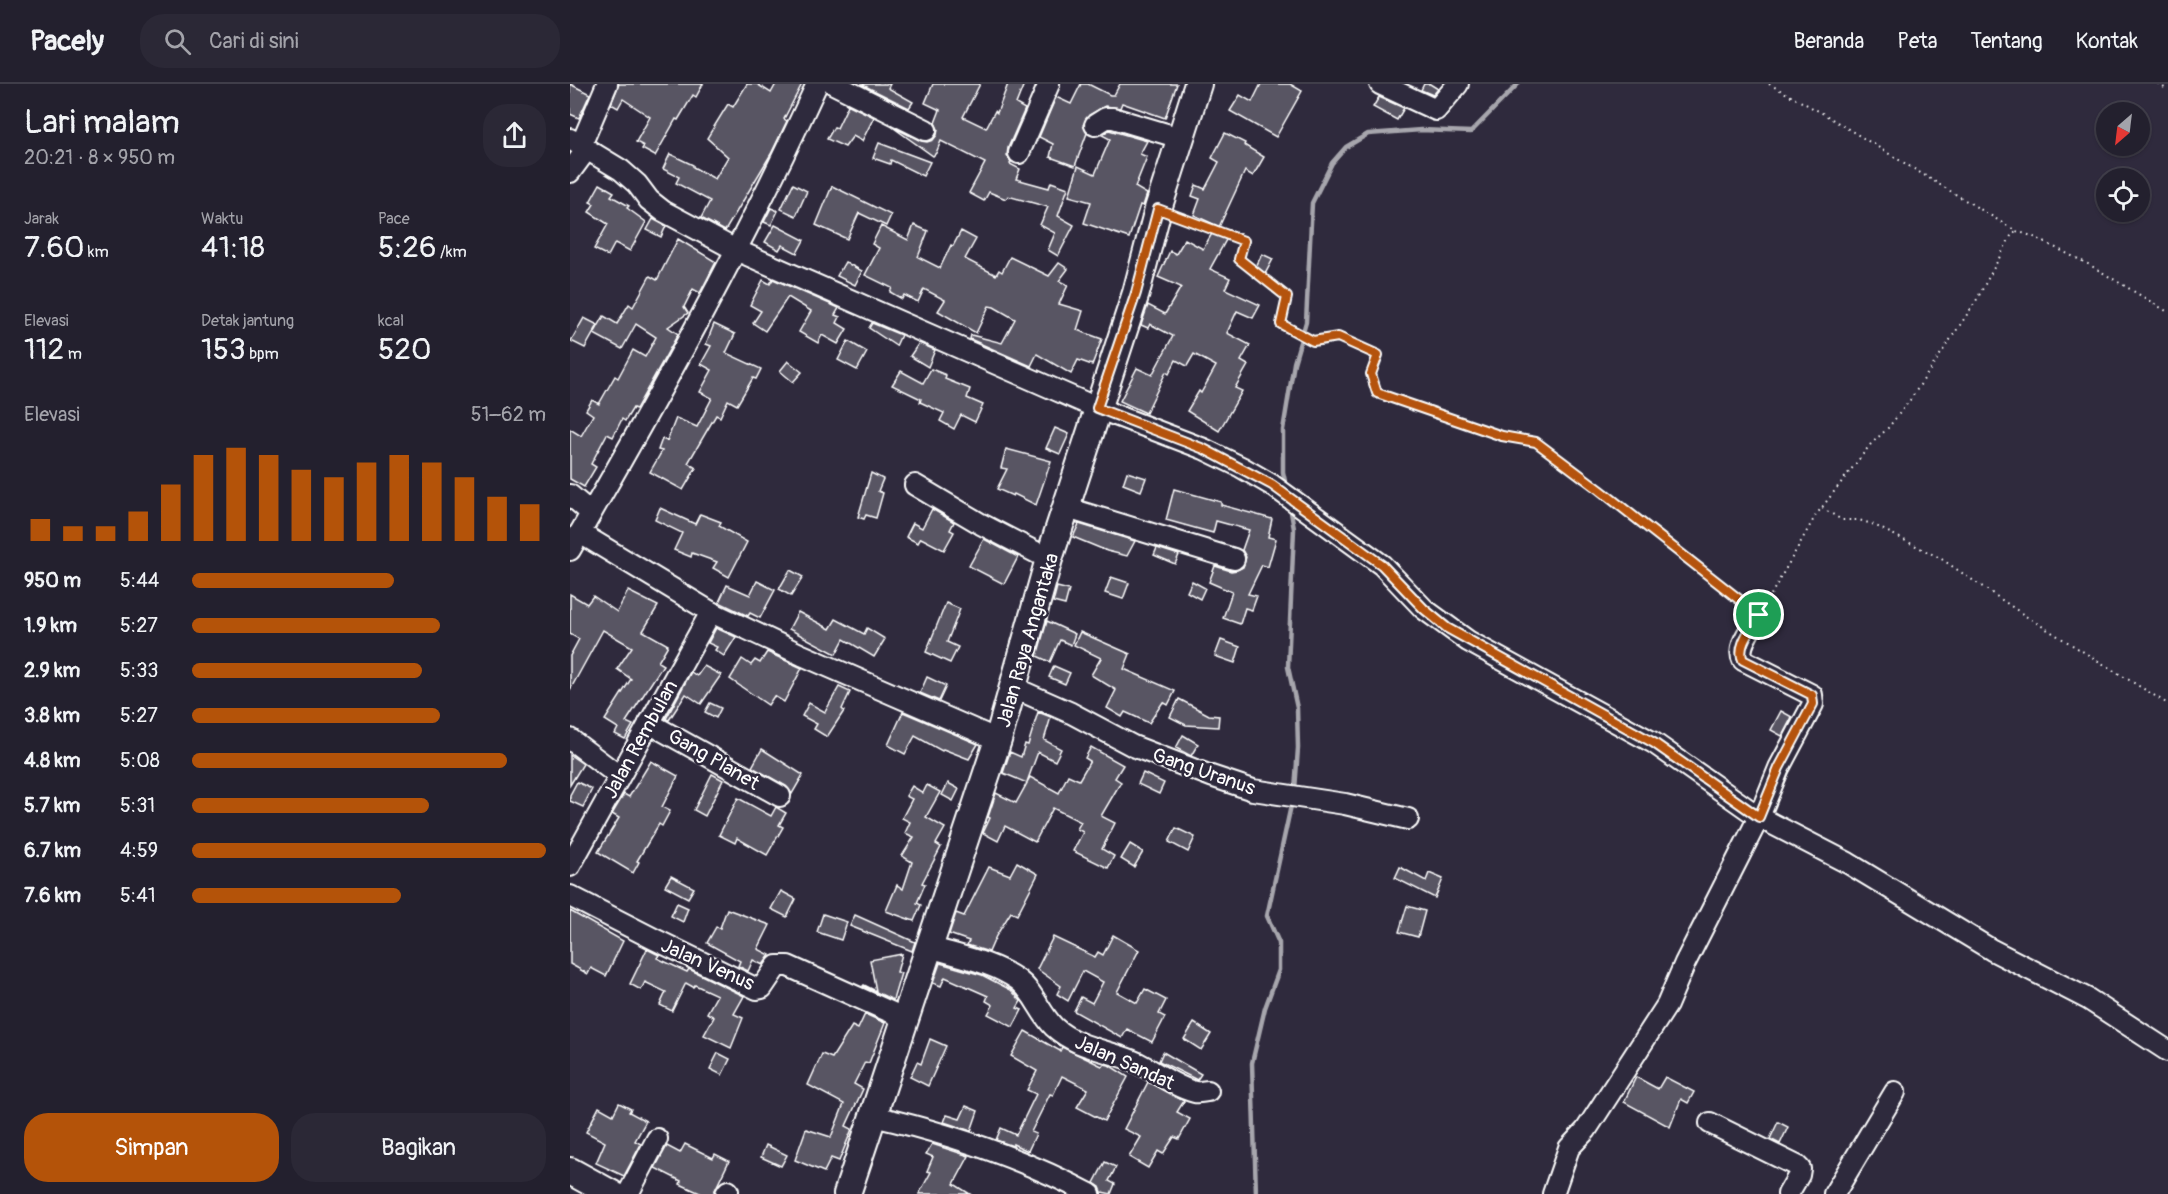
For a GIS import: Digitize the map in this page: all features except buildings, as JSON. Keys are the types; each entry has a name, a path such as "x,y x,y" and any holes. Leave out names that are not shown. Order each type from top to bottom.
{"main road":[{"name":"Jalan Raya Angantaka","path":"848,1194 998,740 1049,559 1136,293 1158,209 1197,85"},
{"path":"570,1171 612,1194"}],"street":[{"path":"570,172 607,84"},
{"path":"570,550 656,401 775,177 817,84"},
{"path":"834,84 926,130"},
{"path":"1019,153 1049,84"},
{"path":"1380,84 1436,110 1458,84"},
{"path":"1095,126 1106,118 1113,118 1180,138"},
{"path":"580,144 631,177 649,200 663,211 736,250 1097,408 1204,449 1272,485 1382,565 1424,609 1447,628 1654,743 1759,817 1848,863 1992,950 2088,999 2168,1051"},
{"path":"915,486 1049,559"},
{"path":"570,495 591,513"},
{"path":"1066,508 1234,559"},
{"path":"580,533 711,612 832,669 998,740"},
{"name":"Jalan Rembulan","path":"570,866 711,612"},
{"path":"1552,1194 1569,1148 1586,1130 1666,1005 1759,817 1779,768 1813,704 1812,695 1743,660 1742,646 1759,615"},
{"name":"Gang Uranus","path":"1012,687 1071,713 1133,746 1232,783 1253,790 1345,804 1408,819"},
{"name":"Gang Planet","path":"649,723 780,796"},
{"path":"570,739 619,776"},
{"name":"Jalan Venus","path":"570,896 757,989 762,988 777,966 788,966 906,1019"},
{"name":"Jalan Sandat","path":"929,946 989,965 1018,981 1028,990 1054,1026 1086,1047 1136,1062 1183,1087 1197,1092 1208,1091"},
{"path":"1834,1194 1895,1092"},
{"path":"873,1116 916,1126 981,1147 1090,1194"},
{"path":"1710,1123 1797,1166 1800,1169 1799,1175 1788,1194"},
{"path":"628,1194 657,1139"}],"path":[{"path":"1769,84 1822,113 2016,231 2032,236 2090,265 2168,312"},
{"path":"2158,84 2168,90"},
{"path":"1158,209 1244,241 1239,259 1287,297 1281,324 1313,341 1338,337 1378,355 1371,374 1377,393 1502,436 1536,442 1759,615 1802,537 1870,444 1888,428 1910,400 1976,301 2012,234 2016,231"},
{"path":"1822,508 1842,520 1859,520 1872,524 1940,558 2027,617 2168,704"}],"waterway":[{"path":"1286,486 1283,472 1283,430 1294,363 1306,322 1312,203 1332,163 1346,147 1368,134 1421,130 1471,132 1518,84"},
{"path":"1290,506 1294,529 1288,667 1297,708 1298,748 1295,790"},
{"path":"1256,1194 1252,1063 1265,1008 1279,970 1279,943 1267,916 1292,801"}],"route":[{"path":"1158,209 1244,241 1239,259 1287,297 1281,324 1313,341 1338,337 1378,355 1371,374 1377,393 1502,436 1536,442 1759,615 1742,646 1740,652 1743,660 1812,695 1813,704 1779,768 1759,817 1654,743 1447,628 1424,609 1382,565 1272,485 1204,449 1097,408 1136,293 1158,209"}]}
